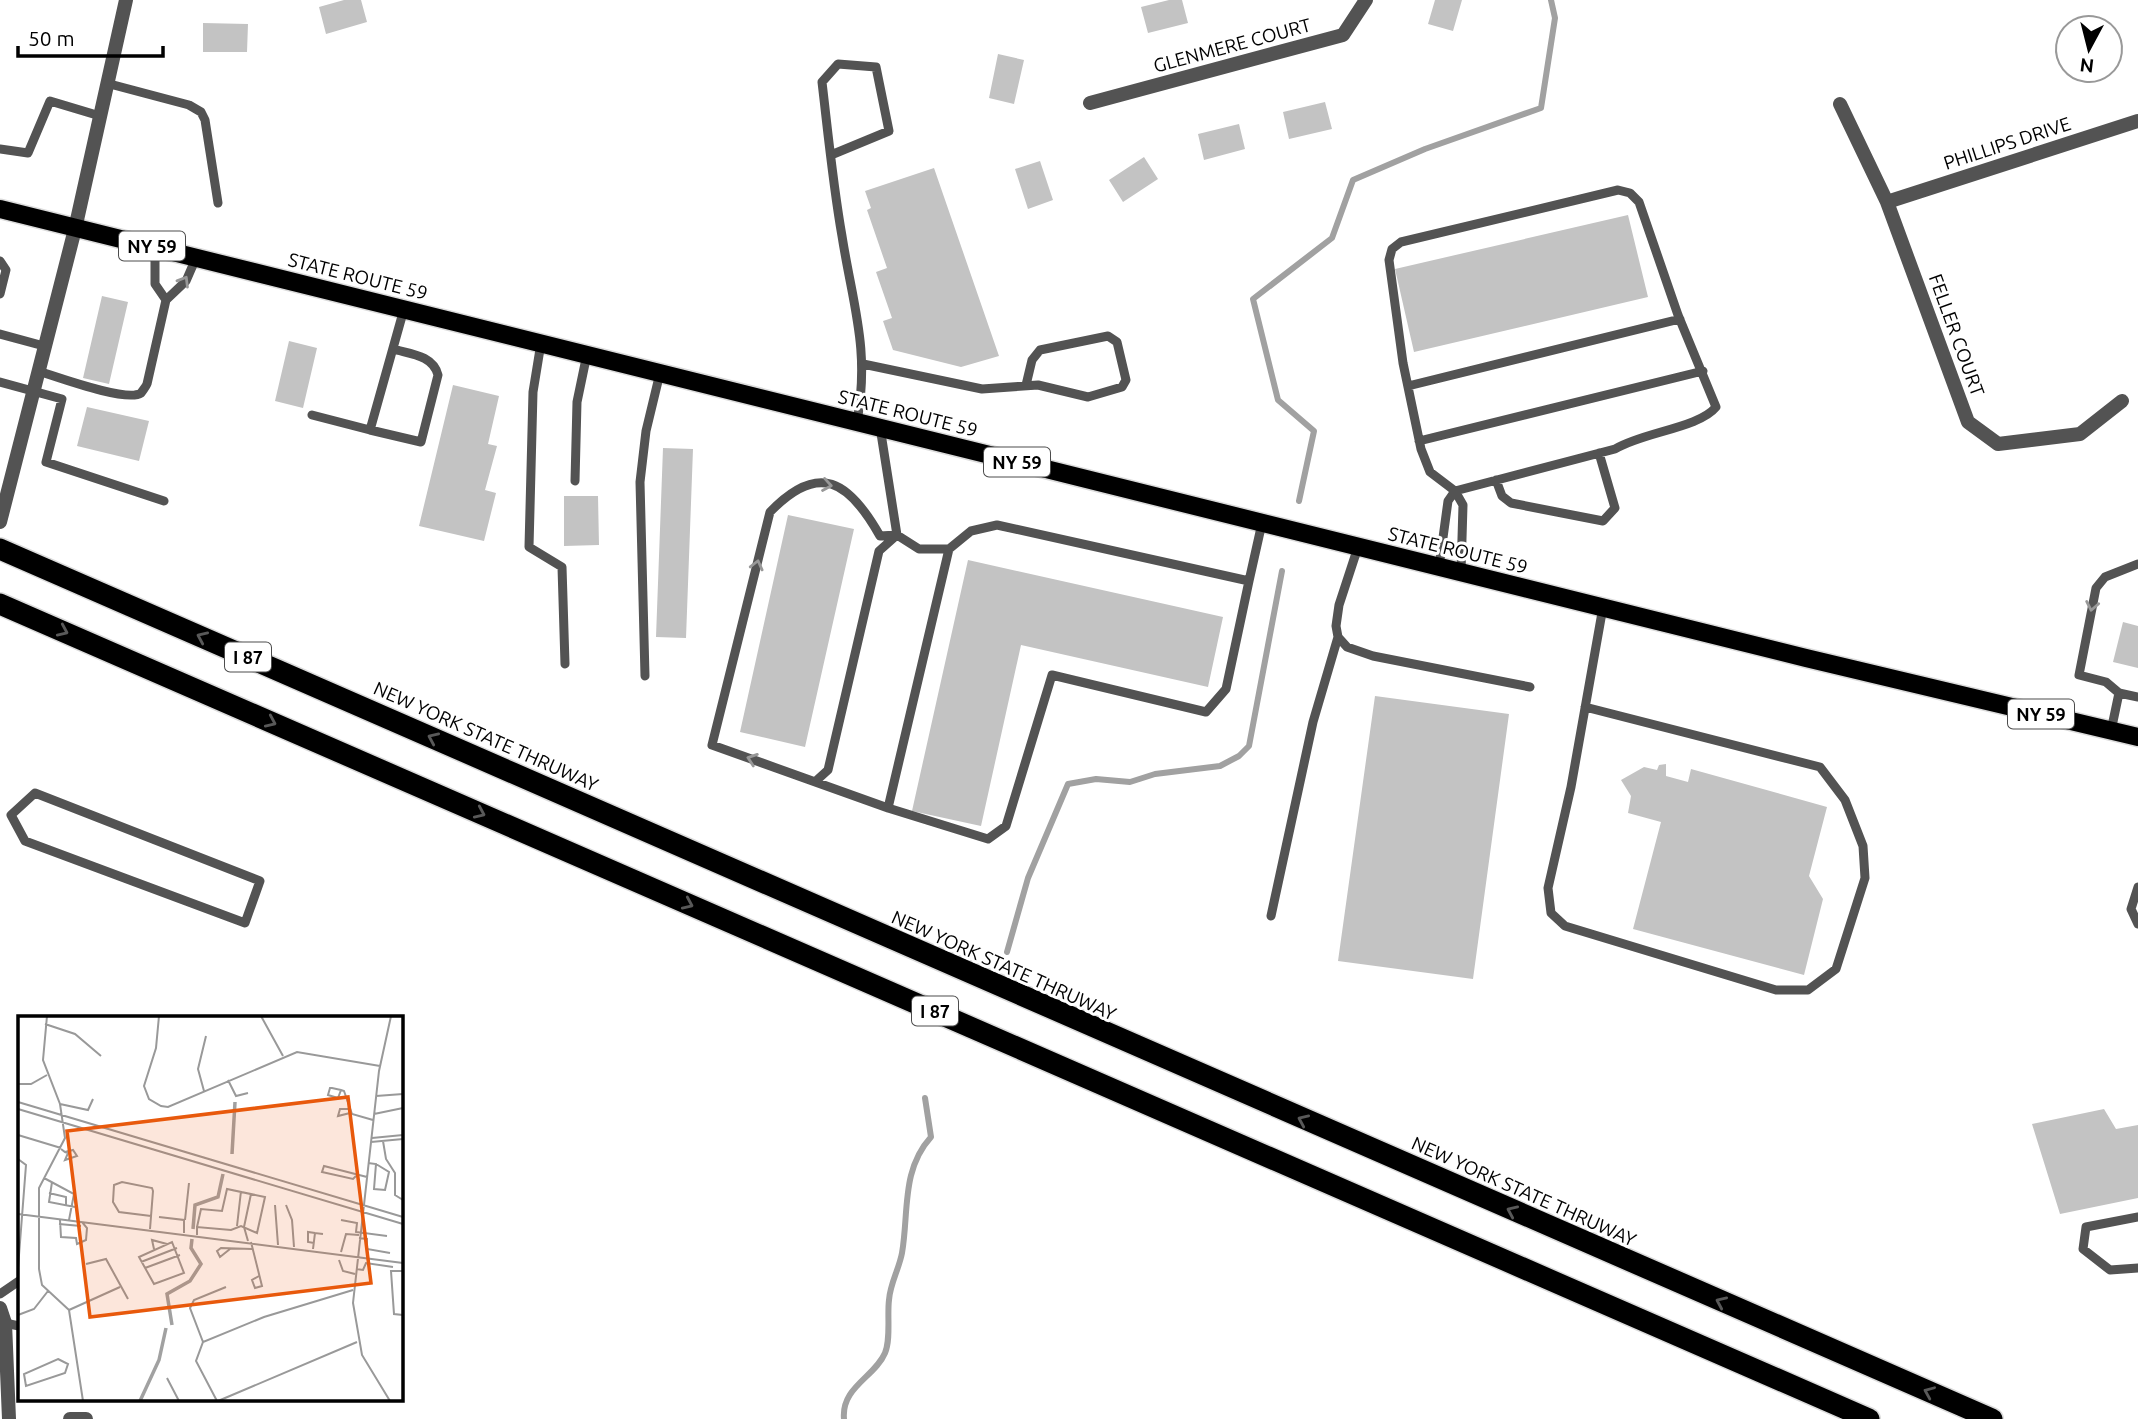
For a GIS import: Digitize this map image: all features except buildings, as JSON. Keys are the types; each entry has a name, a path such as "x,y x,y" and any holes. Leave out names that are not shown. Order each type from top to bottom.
{"highway":[{"name":"NEW YORK STATE THRUWAY","path":"0,549 1992,1419"},
{"name":"I 87","path":"0,604 1869,1419"}],"main road":[{"name":"STATE ROUTE 59","path":"0,209 1806,658 2111,731"},
{"name":"NY 59","path":"2111,731 2138,737"}],"street":[{"path":"0,522 75,229 126,0"},
{"name":"GLENMERE COURT","path":"1090,103 1343,35 1366,0"},
{"name":"FELLER COURT","path":"1840,104 1887,202 1968,422 1998,443 2080,434 2122,401"},
{"name":"PHILLIPS DRIVE","path":"1887,202 2138,121"},
{"path":"0,1308 12,1324 9,1419"},
{"path":"70,1419 86,1419"}],"lane":[{"path":"831,155 889,131 876,67 838,64 822,82 831,155 842,236 862,341 864,384 857,422"},
{"path":"106,83 189,105 201,113 205,120 218,202"},
{"path":"0,149 28,153 50,101 100,116"},
{"path":"1439,567 1448,501 1455,491 1599,453 1633,438 1707,418 1716,407 1680,319 1642,211 1630,193 1618,190 1401,242 1392,249 1389,260 1419,440 1430,472 1455,491 1464,505 1461,572"},
{"path":"155,247 155,284 166,300"},
{"path":"38,371 100,389 133,396 141,393 147,384 166,300 186,281 196,257"},
{"path":"0,261 6,270 0,295"},
{"path":"370,430 404,309"},
{"path":"1408,386 1680,319"},
{"path":"0,334 44,346"},
{"path":"863,364 982,390 1026,385 1088,397 1122,387 1126,380 1116,342 1108,336 1040,350 1032,360 1026,385"},
{"path":"541,343 533,392 529,547 562,567 565,664"},
{"path":"312,415 421,442 438,374 436,366 430,359 393,349"},
{"path":"575,481 577,402 587,354"},
{"path":"1419,440 1703,371"},
{"path":"645,676 640,482 646,431 660,373"},
{"path":"0,382 62,399 46,462 164,501"},
{"path":"880,427 897,536"},
{"path":"1496,480 1502,496 1511,503 1603,521 1615,508 1599,453"},
{"path":"949,549 919,548 897,536 880,536 863,506 838,486 809,482 789,492 770,512 712,745 817,780 888,808 988,839 1006,826 1052,675 1206,712 1226,689 1262,523"},
{"path":"888,808 949,549 971,531 997,525 1249,581"},
{"path":"817,780 828,770 879,551 897,536"},
{"path":"1270,916 1312,722 1338,637 1339,605 1358,547"},
{"path":"2138,564 2105,577 2096,588 2079,675 2106,682 2119,693 2138,697"},
{"path":"1586,707 1820,767 1845,800 1863,846 1865,878 1836,969 1808,990 1776,990 1565,926 1551,914 1548,888 1586,707 1603,607"},
{"path":"1338,637 1347,647 1373,656 1530,687"},
{"path":"2111,731 2119,693"},
{"path":"35,793 260,881 245,923 25,841 11,815 35,793"},
{"path":"0,813 11,815"},
{"path":"2138,887 2131,909 2138,924"},
{"path":"2138,1217 2086,1227 2083,1248 2109,1270 2138,1268"},
{"path":"0,1294 18,1282"}],"waterway":[{"path":"1299,501 1314,431 1278,400 1253,299 1332,238 1353,180 1425,149 1541,108 1555,18 1551,0"},
{"path":"1007,952 1028,878 1068,784 1096,779 1130,782 1155,774 1220,766 1239,756 1249,746 1282,571"},
{"path":"844,1419 844,1408 853,1390 874,1369 887,1347 888,1306 902,1253 910,1178 921,1150 931,1137 925,1098"}]}
